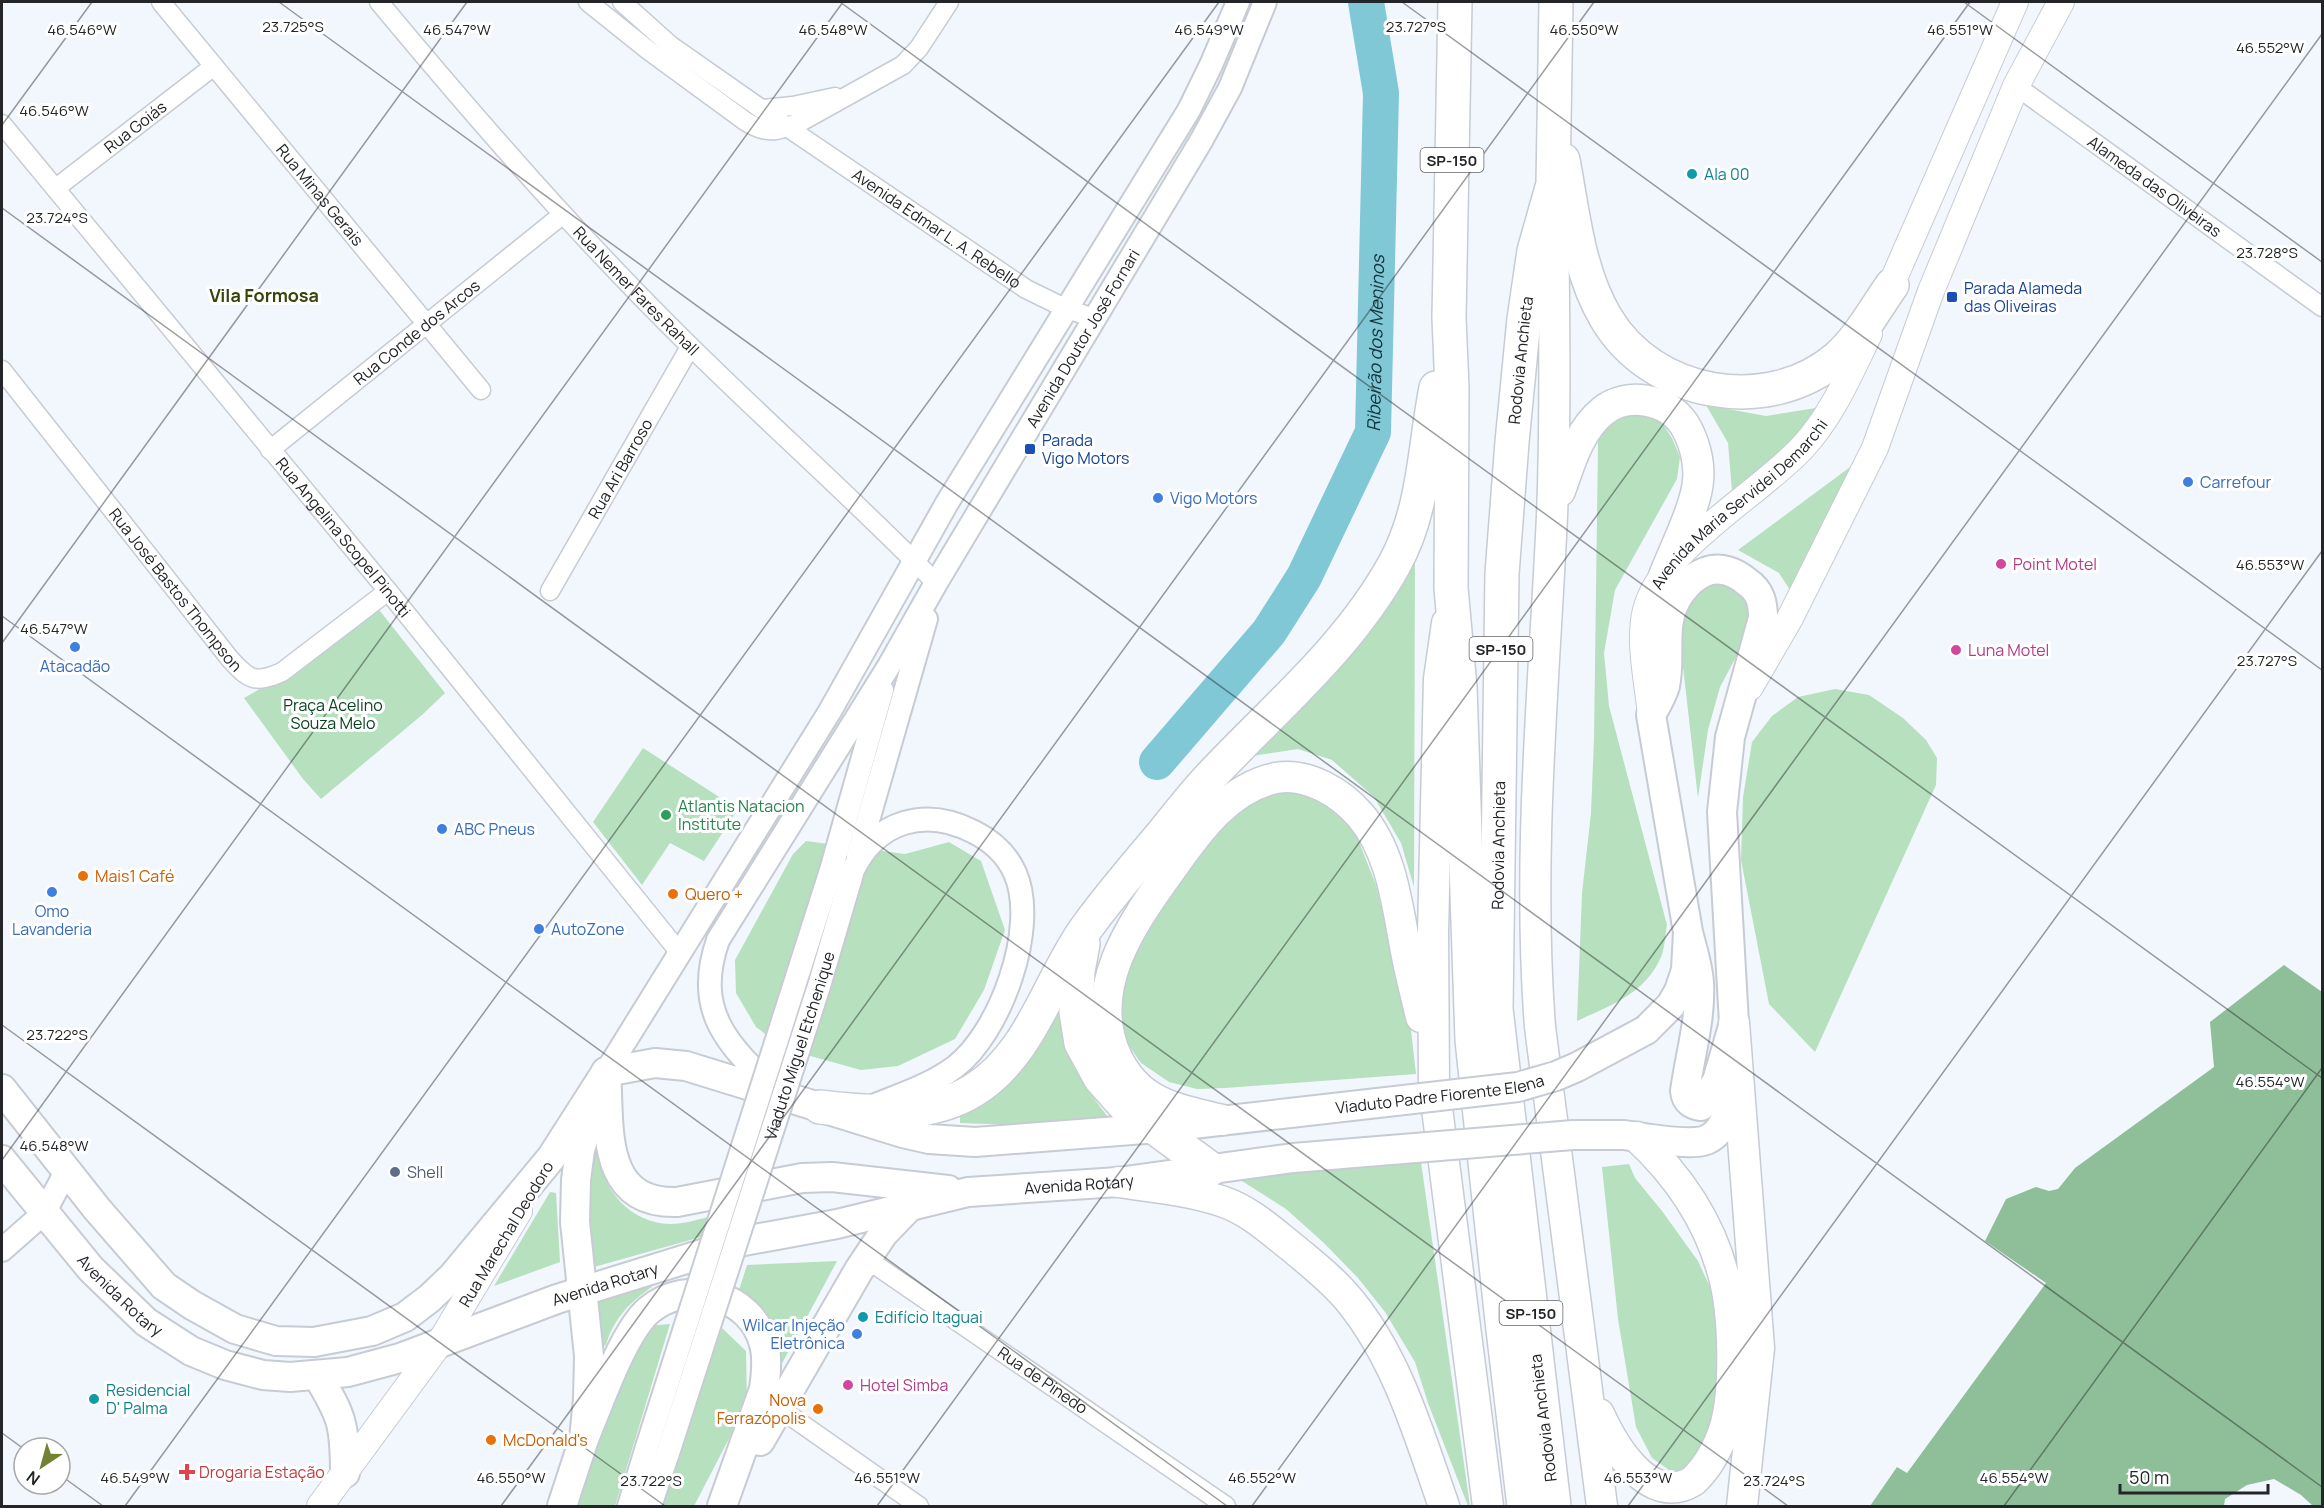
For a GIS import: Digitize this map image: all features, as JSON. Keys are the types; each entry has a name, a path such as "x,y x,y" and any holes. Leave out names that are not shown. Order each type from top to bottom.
{"highway":[{"name":"Rodovia Anchieta","path":"1455,2 1449,318 1452,388 1451,588 1460,687 1472,1040 1524,1506"},
{"name":"Rodovia Anchieta","path":"1556,2 1552,513 1534,897 1535,962 1540,1028 1602,1506"},
{"path":"1554,115 1579,242 1591,289 1606,319 1627,346 1650,365 1677,380 1706,389 1736,392 1776,387 1811,374 1843,351 1892,285"},
{"name":"Rodovia Anchieta","path":"1553,184 1534,251 1524,319 1512,442 1502,574 1495,942 1496,1009 1554,1506"},
{"path":"820,1107 859,1112 919,1110 972,1091 987,1081 1003,1065 1022,1040 1085,930 1118,886 1209,778 1304,683 1367,608 1393,568 1408,538 1419,502 1449,318"},
{"path":"1552,513 1580,441 1601,412 1614,403 1629,399 1644,399 1664,407 1680,418 1690,434 1698,474 1692,506 1664,576"},
{"name":"Rodovia Anchieta","path":"1451,588 1439,679 1433,933 1433,1073 1488,1506"},
{"path":"1222,1120 1152,1098 1122,1068 1107,1028 1108,987 1113,965 1142,909 1200,831 1219,810 1237,796 1256,785 1277,778 1309,781 1328,788 1347,800 1362,816 1381,848 1394,886 1433,1073"},
{"path":"1085,930 1078,971 1076,1012 1081,1043 1100,1078 1125,1106 1211,1169"},
{"path":"1734,1023 1759,1348 1742,1506"},
{"path":"1586,1385 1622,1458 1641,1479 1660,1490 1676,1491 1695,1478 1715,1451 1725,1428 1729,1407 1732,1349 1724,1273 1706,1228 1687,1191 1665,1163 1630,1136"},
{"path":"1118,1182 1220,1200 1257,1219 1329,1278 1350,1300 1386,1354 1401,1385 1444,1506"}],"main road":[{"name":"Avenida Maria Servidei Demarchi","path":"1646,1030 1671,1005 1679,991 1686,970 1688,932 1651,715 1644,648 1648,603 1664,576 1696,540 1792,458 1810,438 1842,390 1892,285 2015,2"},
{"path":"1741,703 1790,618 1875,448 1931,291 2016,86 2061,2"},
{"path":"1651,715 1665,686 1667,627 1673,603 1693,578 1715,569 1740,577 1755,588 1762,602 1762,626 1730,737 1722,812 1734,1023 1717,1081 1707,1100 1701,1106 1695,1105 1685,1096 1699,996 1699,980 1688,932"},
{"name":"Viaduto Padre Fiorente Elena","path":"1222,1120 1524,1086 1577,1067 1646,1030"},
{"path":"1630,1136 1691,1142 1712,1137 1725,1121 1727,1111 1724,1057"},
{"path":"606,1072 655,1063 686,1066 903,1132 951,1142 1158,1128 1222,1120"},
{"path":"606,1072 612,1158 618,1172 629,1186 645,1197 664,1202 677,1202 802,1178 832,1177 968,1192"},
{"path":"584,1439 589,1356 575,1221 576,1180 580,1150 593,1104 606,1072"},
{"name":"Rua Marechal Deodoro","path":"320,1506 439,1344 551,1158 606,1072"},
{"path":"2,1089 152,1274 177,1296 235,1329 276,1341 314,1342 372,1331 405,1317 453,1276 551,1158"},
{"name":"Avenida Rotary","path":"2,1160 91,1269 146,1322 191,1351 225,1365 263,1375 290,1377 348,1372 400,1358 583,1291 744,1241 837,1224 968,1192 1118,1182 1293,1158 1573,1135 1630,1136"},
{"path":"723,1506 859,1270 883,1234 910,1206"},
{"path":"562,1506 584,1439 632,1330 649,1310 670,1299 691,1294 714,1294 745,1312 756,1326 764,1344 766,1370 764,1389 723,1506"},
{"path":"317,1375 343,1422 345,1473"}],"street":[{"name":"Rua Minas Gerais","path":"161,2 481,390"},
{"name":"Rua Nemer Fares Rahall","path":"379,2 476,119 562,215 690,346 936,583"},
{"path":"588,2 648,50 745,121 764,131 787,128 887,75 911,58 949,2"},
{"name":"Avenida Edmar L. A. Rebello","path":"622,2 670,45 787,128 1026,289 1066,309 1094,318"},
{"name":"Avenida Doutor José Fornari","path":"680,953 830,711 914,560 1189,110 1238,2"},
{"name":"Avenida Doutor José Fornari","path":"780,1095 746,1062 721,1030 714,1014 710,991 712,959 718,940 889,666 936,583 1204,136 1230,88 1265,2"},
{"name":"Rua Goiás","path":"56,188 214,66"},
{"name":"Alameda das Oliveiras","path":"2016,86 2322,307"},
{"path":"762,109 793,106 851,94"},
{"name":"Rua Angelina Scopel Pinotti","path":"2,124 388,591 680,953"},
{"name":"Rua Conde dos Arcos","path":"270,450 562,215"},
{"name":"Rua Ari Barroso","path":"550,591 690,346"},
{"name":"Rua José Bastos Thompson","path":"2,369 230,659 246,676 266,679 282,672 388,591"},
{"name":"Avenida Doutor José Fornari","path":"889,666 914,560"},
{"name":"Viaduto Miguel Etchenique","path":"629,1506 658,1450 846,870 936,583"},
{"name":"Viaduto Miguel Etchenique","path":"846,870 889,666"},
{"path":"846,870 872,842 893,827 917,819 943,820 979,834 1000,851 1015,873 1023,912 1012,972 995,1016 982,1039 954,1067 917,1088 859,1112"},
{"name":"Rua Marechal Deodoro","path":"606,1072 680,953"},
{"path":"2,1250 44,1214 67,1170"},
{"name":"Rua de Pinedo","path":"859,1270 877,1266 1226,1506"},
{"path":"778,1408 919,1506"},
{"name":"Viaduto Miguel Etchenique","path":"650,1506 658,1450"}],"green space":[{"path":"1706,405 1766,416 1822,407 1766,468 1732,491 1728,443"},
{"path":"1643,414 1660,420 1672,438 1680,457 1677,479 1615,590 1604,653 1609,706 1667,925 1661,957 1646,980 1626,997 1577,1021 1582,893 1591,813 1594,739 1598,442 1606,428 1616,420"},
{"path":"1857,462 1792,593 1779,573 1738,550"},
{"path":"1415,551 1414,887 1401,843 1374,797 1332,760 1298,749 1252,756"},
{"path":"1709,575 1748,596 1751,629 1720,687 1708,730 1698,798 1678,623"},
{"name":"Praça Acelino Souza Melo","path":"376,606 445,693 321,799 303,779 244,698 325,652"},
{"path":"1835,689 1869,695 1903,718 1926,740 1937,758 1936,785 1815,1052 1769,1004 1741,860 1743,797 1752,742 1772,716 1798,697"},
{"name":"Atlantis Natacion Institute","path":"643,748 738,809 704,861 670,843 642,885 593,822"},
{"path":"1301,786 1332,803 1357,837 1376,885 1411,1030 1416,1074 1197,1089 1169,1082 1141,1063 1127,1043 1116,1017 1116,976 1143,916 1234,805"},
{"path":"806,841 905,854 949,842 981,861 1005,930 984,990 955,1039 898,1066 861,1070 785,1049 756,1027 736,993 735,960 793,854"},
{"path":"2284,965 2322,992 2322,1506 2313,1506 2301,1495 2274,1479 2247,1485 2225,1499 2224,1506 1870,1506 1897,1467 1907,1473 2046,1283 1985,1241 2006,1199 2036,1187 2049,1191 2058,1189 2075,1168 2214,1067 2210,1022"},
{"path":"1060,993 1062,1031 1069,1057 1081,1080 1112,1122 1014,1125 960,1123 960,1116 990,1096"},
{"path":"594,1148 598,1149 600,1164 611,1190 630,1210 656,1222 671,1224 708,1217 701,1237 594,1267 588,1190"},
{"path":"1421,1162 1470,1506 1468,1506 1428,1403 1415,1362 1385,1312 1358,1278 1324,1243 1286,1209 1234,1176"},
{"path":"1629,1164 1635,1178 1698,1261 1722,1313 1723,1408 1693,1470 1676,1475 1652,1458 1636,1427 1618,1319 1602,1167"},
{"path":"550,1192 556,1193 560,1262 494,1286"},
{"path":"837,1261 779,1369 739,1290 747,1265"},
{"path":"650,1285 652,1287 618,1319 606,1345 603,1346 599,1302"},
{"path":"670,1324 615,1506 578,1506 613,1396 646,1326"},
{"path":"722,1328 746,1351 747,1404 694,1506 661,1506"}],"waterway":[{"name":"Ribeirão dos Meninos","path":"1157,762 1269,632 1304,577 1373,432 1381,93 1366,2"}],"place":[{"name":"Ala 00","path":"1692,174"},
{"name":"Parada Alameda das Oliveiras","path":"1952,297"},
{"name":"Parada Vigo Motors","path":"1030,449"},
{"name":"Carrefour","path":"2188,482"},
{"name":"Vigo Motors","path":"1158,498"},
{"name":"Point Motel","path":"2001,564"},
{"name":"Atacadão","path":"75,647"},
{"name":"Luna Motel","path":"1956,650"},
{"name":"Atlantis Natacion Institute","path":"666,815"},
{"name":"ABC Pneus","path":"442,829"},
{"name":"Mais1 Café","path":"83,876"},
{"name":"Omo Lavanderia","path":"52,892"},
{"name":"Quero +","path":"673,894"},
{"name":"AutoZone","path":"539,929"},
{"name":"Shell","path":"395,1172"},
{"name":"Edifício Itaguai","path":"863,1317"},
{"name":"Wilcar Injeção Eletrônica","path":"857,1334"},
{"name":"Hotel Simba","path":"848,1385"},
{"name":"Residencial D' Palma","path":"94,1399"},
{"name":"Nova Ferrazópolis","path":"818,1409"},
{"name":"McDonald's","path":"491,1440"},
{"name":"Drogaria Estação","path":"187,1472"}],"district":[{"name":"Vila Formosa","path":"264,295"}]}
